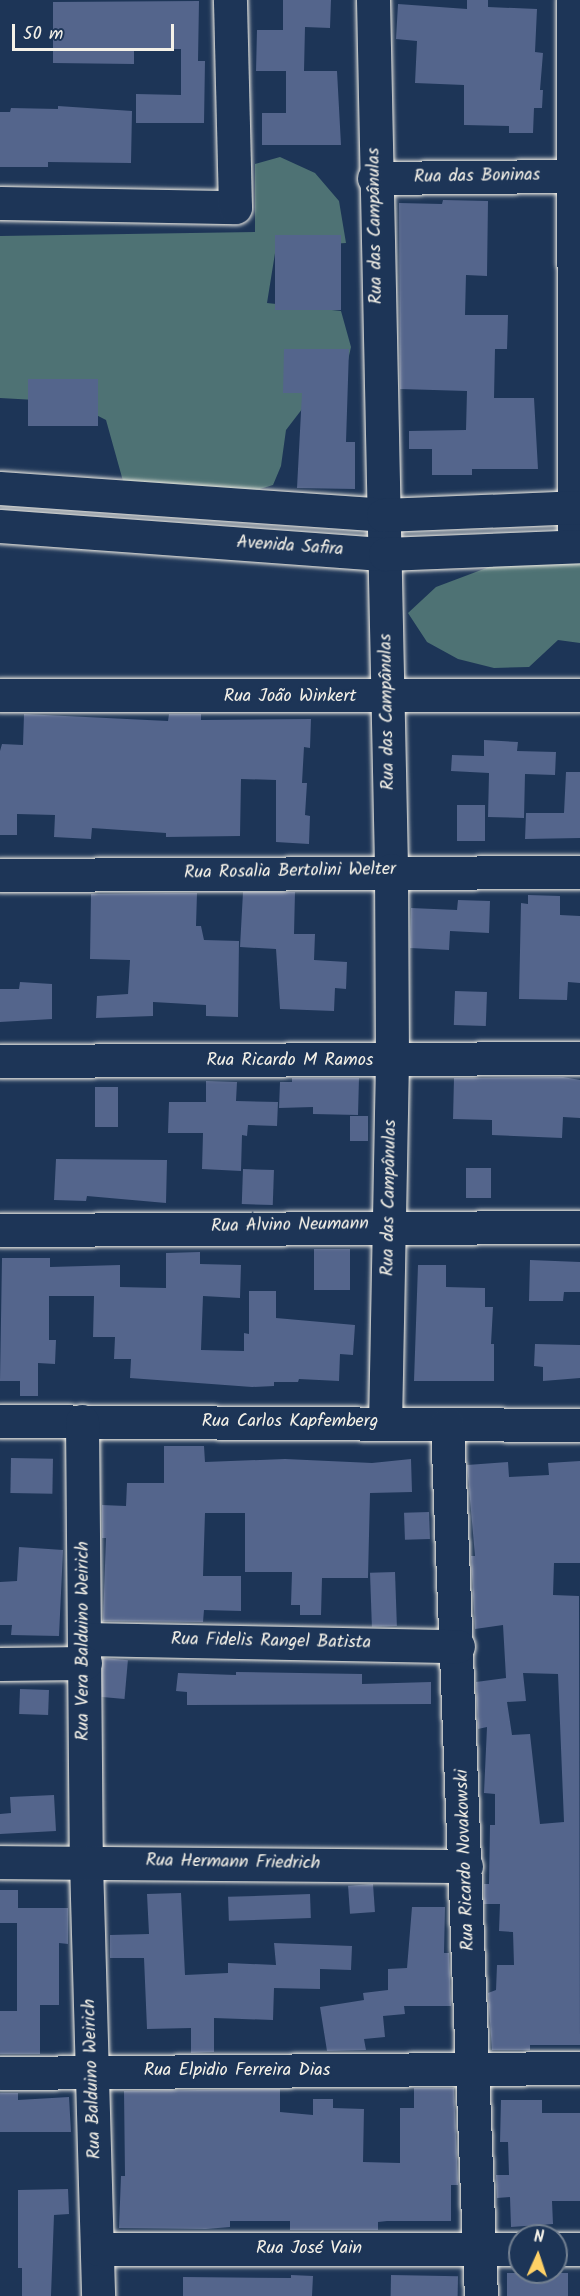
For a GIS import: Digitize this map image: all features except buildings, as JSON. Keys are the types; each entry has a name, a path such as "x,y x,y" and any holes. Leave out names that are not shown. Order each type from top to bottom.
{"street":[{"path":"0,203 235,207 230,0"},
{"name":"Rua das Campânulas","path":"373,0 374,178 389,697 391,870 392,1060 385,1423"},
{"path":"573,0 577,176 577,546"},
{"name":"Rua das Boninas","path":"374,178 577,176"},
{"path":"0,488 383,515 576,507"},
{"name":"Avenida Safira","path":"0,526 385,554 577,546"},
{"name":"Rua João Winkert","path":"0,695 389,697 580,695"},
{"name":"Rua Rosalia Bertolini Welter","path":"0,875 391,870 580,872"},
{"name":"Rua Ricardo M Ramos","path":"0,1061 580,1058"},
{"name":"Rua Alvino Neumann","path":"0,1230 390,1225 580,1227"},
{"name":"Rua Carlos Kapfemberg","path":"0,1421 580,1425"},
{"name":"Rua Vera Balduino Weirich","path":"82,1421 86,1862"},
{"name":"Rua Ricardo Novakowski","path":"447,1424 458,1646 482,2296"},
{"name":"Rua Fidelis Rangel Batista","path":"0,1664 85,1651 458,1646"},
{"name":"Rua Hermann Friedrich","path":"0,1862 466,1866"},
{"name":"Rua Balduino Weirich","path":"86,1862 98,2296"},
{"name":"Rua Elpidio Ferreira Dias","path":"0,2073 580,2068"},
{"name":"Rua José Vain","path":"98,2249 508,2249"}],"green space":[{"path":"280,157 315,173 339,201 346,243 276,247 267,303 341,311 351,347 343,383 309,400 286,430 281,466 273,485 237,496 123,481 106,420 71,402 0,398 0,236 255,232 255,164"},
{"path":"505,561 580,563 580,643 558,640 529,667 494,668 458,659 427,642 408,613 436,587"}]}
